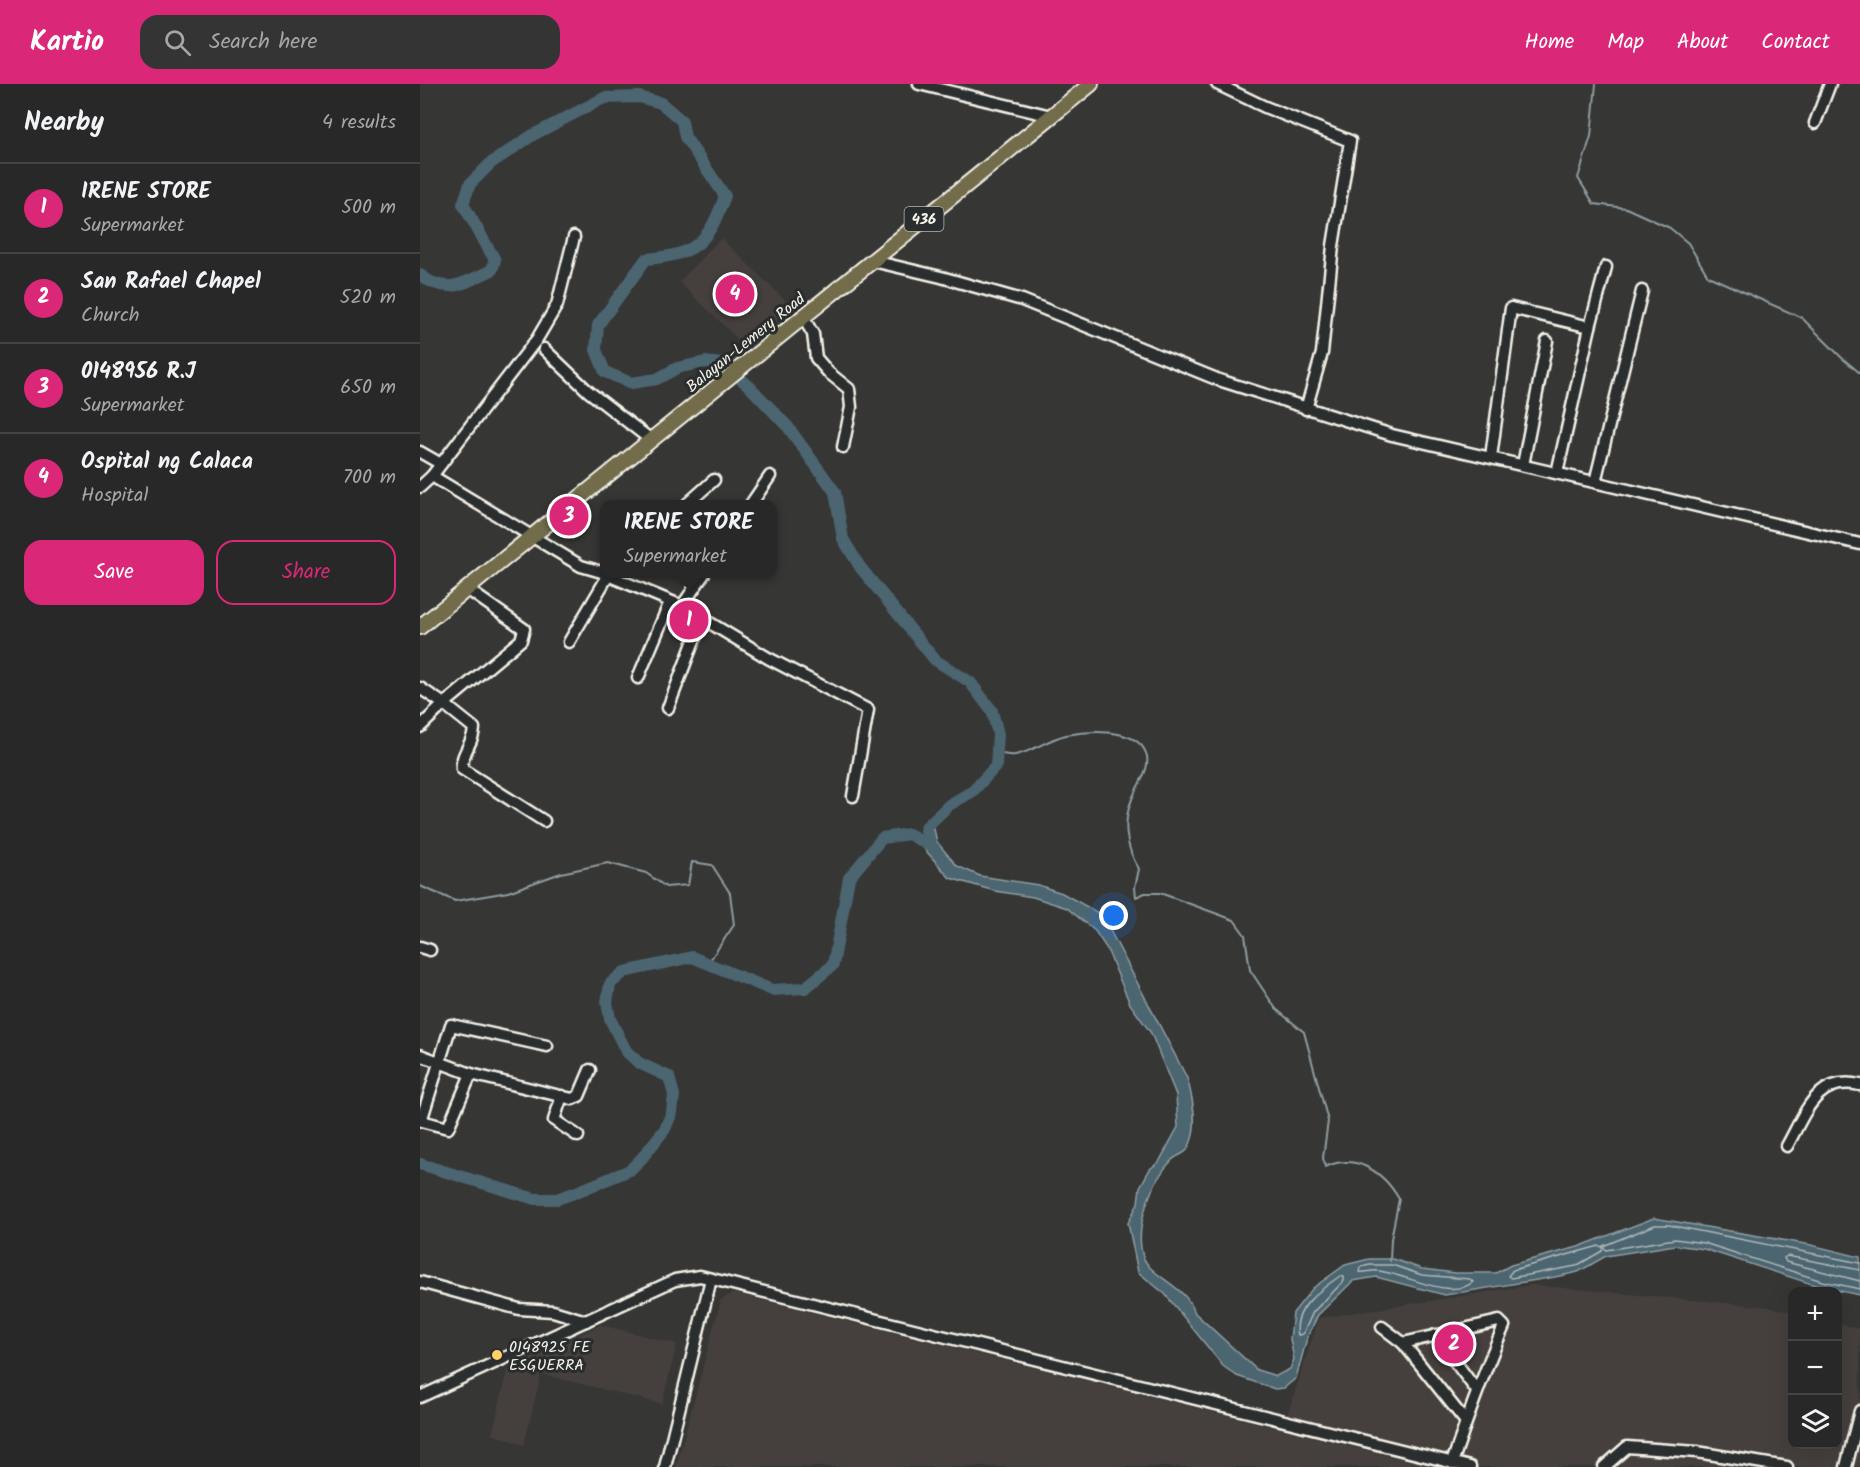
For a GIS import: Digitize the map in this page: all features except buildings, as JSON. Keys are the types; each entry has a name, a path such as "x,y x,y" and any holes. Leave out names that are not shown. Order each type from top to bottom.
{"main road":[{"name":"Balayan-Lemery Road","path":"420,627 1090,84"}],"street":[{"path":"919,84 1051,116"},
{"path":"1217,84 1265,107 1350,141 1333,246 1322,353 1306,409"},
{"path":"1815,123 1830,84"},
{"path":"420,487 432,476 537,339 557,305 574,237"},
{"path":"873,261 1022,300 1219,380 1392,435 1860,544"},
{"path":"1557,473 1606,267"},
{"path":"1595,482 1642,291"},
{"path":"1491,458 1511,308 1590,327"},
{"path":"803,317 813,334 816,358 829,373 849,389 851,407 843,447"},
{"path":"1523,465 1547,341"},
{"path":"544,349 588,391 651,440"},
{"path":"420,452 441,464"},
{"path":"432,476 530,538 581,567 600,572"},
{"path":"754,500 770,476"},
{"path":"692,500 714,480"},
{"path":"569,642 605,578"},
{"path":"616,578 682,606 768,658 868,710 854,796"},
{"path":"682,606 701,578"},
{"path":"420,727 444,704 522,640 524,629 468,589"},
{"path":"638,678 670,602"},
{"path":"668,708 703,617"},
{"path":"420,688 474,728 474,736 461,761 462,769 544,821"},
{"path":"471,1074 448,1128 421,1121 451,1025 547,1046"},
{"path":"420,1055 438,1064 471,1074 573,1099 579,1096 590,1070"},
{"path":"1787,1146 1813,1101 1828,1086 1846,1082 1860,1085"},
{"path":"562,1096 554,1120 578,1136"},
{"path":"420,1398 675,1280 700,1276 1470,1467"},
{"path":"664,1467 711,1279"},
{"path":"420,1282 509,1307 552,1311 586,1321"},
{"path":"1403,1343 1499,1321 1503,1323 1504,1326 1477,1391 1452,1462"},
{"path":"1382,1327 1403,1343 1466,1422"},
{"path":"1435,1335 1477,1391"},
{"path":"1845,1467 1860,1411"},
{"path":"1604,1467 1627,1447 1697,1452 1787,1467"}],"shaded area":[{"path":"721,238 791,306 749,350 679,282"},
{"path":"1532,1285 1769,1307 1788,1311 1788,1449 1842,1449 1842,1324 1860,1329 1860,1467 1446,1467 1284,1425 1319,1318"},
{"path":"733,1293 1434,1467 676,1467 721,1300"},
{"path":"601,1325 677,1344 662,1404 541,1374 524,1445 492,1434 509,1366"}],"water":[{"path":"934,829 937,842 957,866 980,876 1038,885 1062,893 1102,915 1187,1078 1193,1105 1194,1124 1191,1142 1187,1150 1165,1169 1147,1204 1141,1229 1142,1253 1145,1261 1158,1275 1183,1294 1195,1313 1257,1370 1276,1376 1290,1369 1294,1359 1290,1339 1293,1313 1313,1288 1345,1265 1369,1259 1393,1259 1422,1269 1455,1273 1496,1273 1511,1265 1578,1247 1654,1218 1811,1245 1860,1257 1860,1295 1842,1291 1842,1287 1821,1287 1704,1249 1675,1245 1606,1256 1578,1272 1555,1277 1445,1295 1376,1277 1353,1281 1318,1315 1307,1338 1296,1378 1284,1388 1275,1389 1237,1376 1223,1366 1165,1294 1138,1272 1128,1223 1138,1203 1140,1187 1150,1169 1159,1162 1178,1127 1176,1095 1151,1033 1130,1004 1107,949 1095,931 1067,908 1033,897 995,891 950,878 919,843"}],"waterway":[{"path":"1596,84 1591,136 1578,178 1594,204 1626,208 1670,228 1688,243 1708,276 1802,318 1860,373"},
{"path":"420,275 439,285 448,286 464,283 492,270 495,260 463,204 470,184 491,163 533,135 604,98 639,97 661,103 682,121 685,137 725,196 719,212 706,236 698,244 677,254 646,259 598,325 596,350 605,372 631,383 657,379 677,368 705,362 723,364 749,386 788,427 835,492 843,539 860,567 935,660 970,682 992,711 998,734 996,766 973,791 949,805 926,827 927,844"},
{"path":"997,753 1015,755 1059,737 1086,732 1122,735 1141,745 1146,753 1147,765 1129,808 1126,826 1128,844 1139,869 1135,887 1136,897 1145,893 1160,893 1234,920 1245,935 1250,970 1276,1009 1304,1032 1328,1121 1323,1158 1325,1167 1347,1162 1367,1167 1385,1180 1399,1199 1391,1239 1390,1261"},
{"path":"420,1164 535,1199 557,1199 630,1170 665,1129 672,1112 674,1095 669,1077 639,1063 626,1051 610,1019 607,1002 610,984 624,972 692,957 772,990 805,988 833,965 849,878 882,838 909,834 934,848"},
{"path":"420,886 455,901 508,892 561,873 608,863 646,873 666,887 688,885 692,862 712,865 730,893 734,925 708,963"}],"place":[{"name":"Ospital ng Calaca","path":"735,294"},
{"name":"0148956 R.J","path":"569,516"},
{"name":"IRENE STORE","path":"689,620"},
{"name":"San Rafael Chapel","path":"1454,1344"},
{"name":"0148925 FE ESGUERRA","path":"497,1355"}]}
